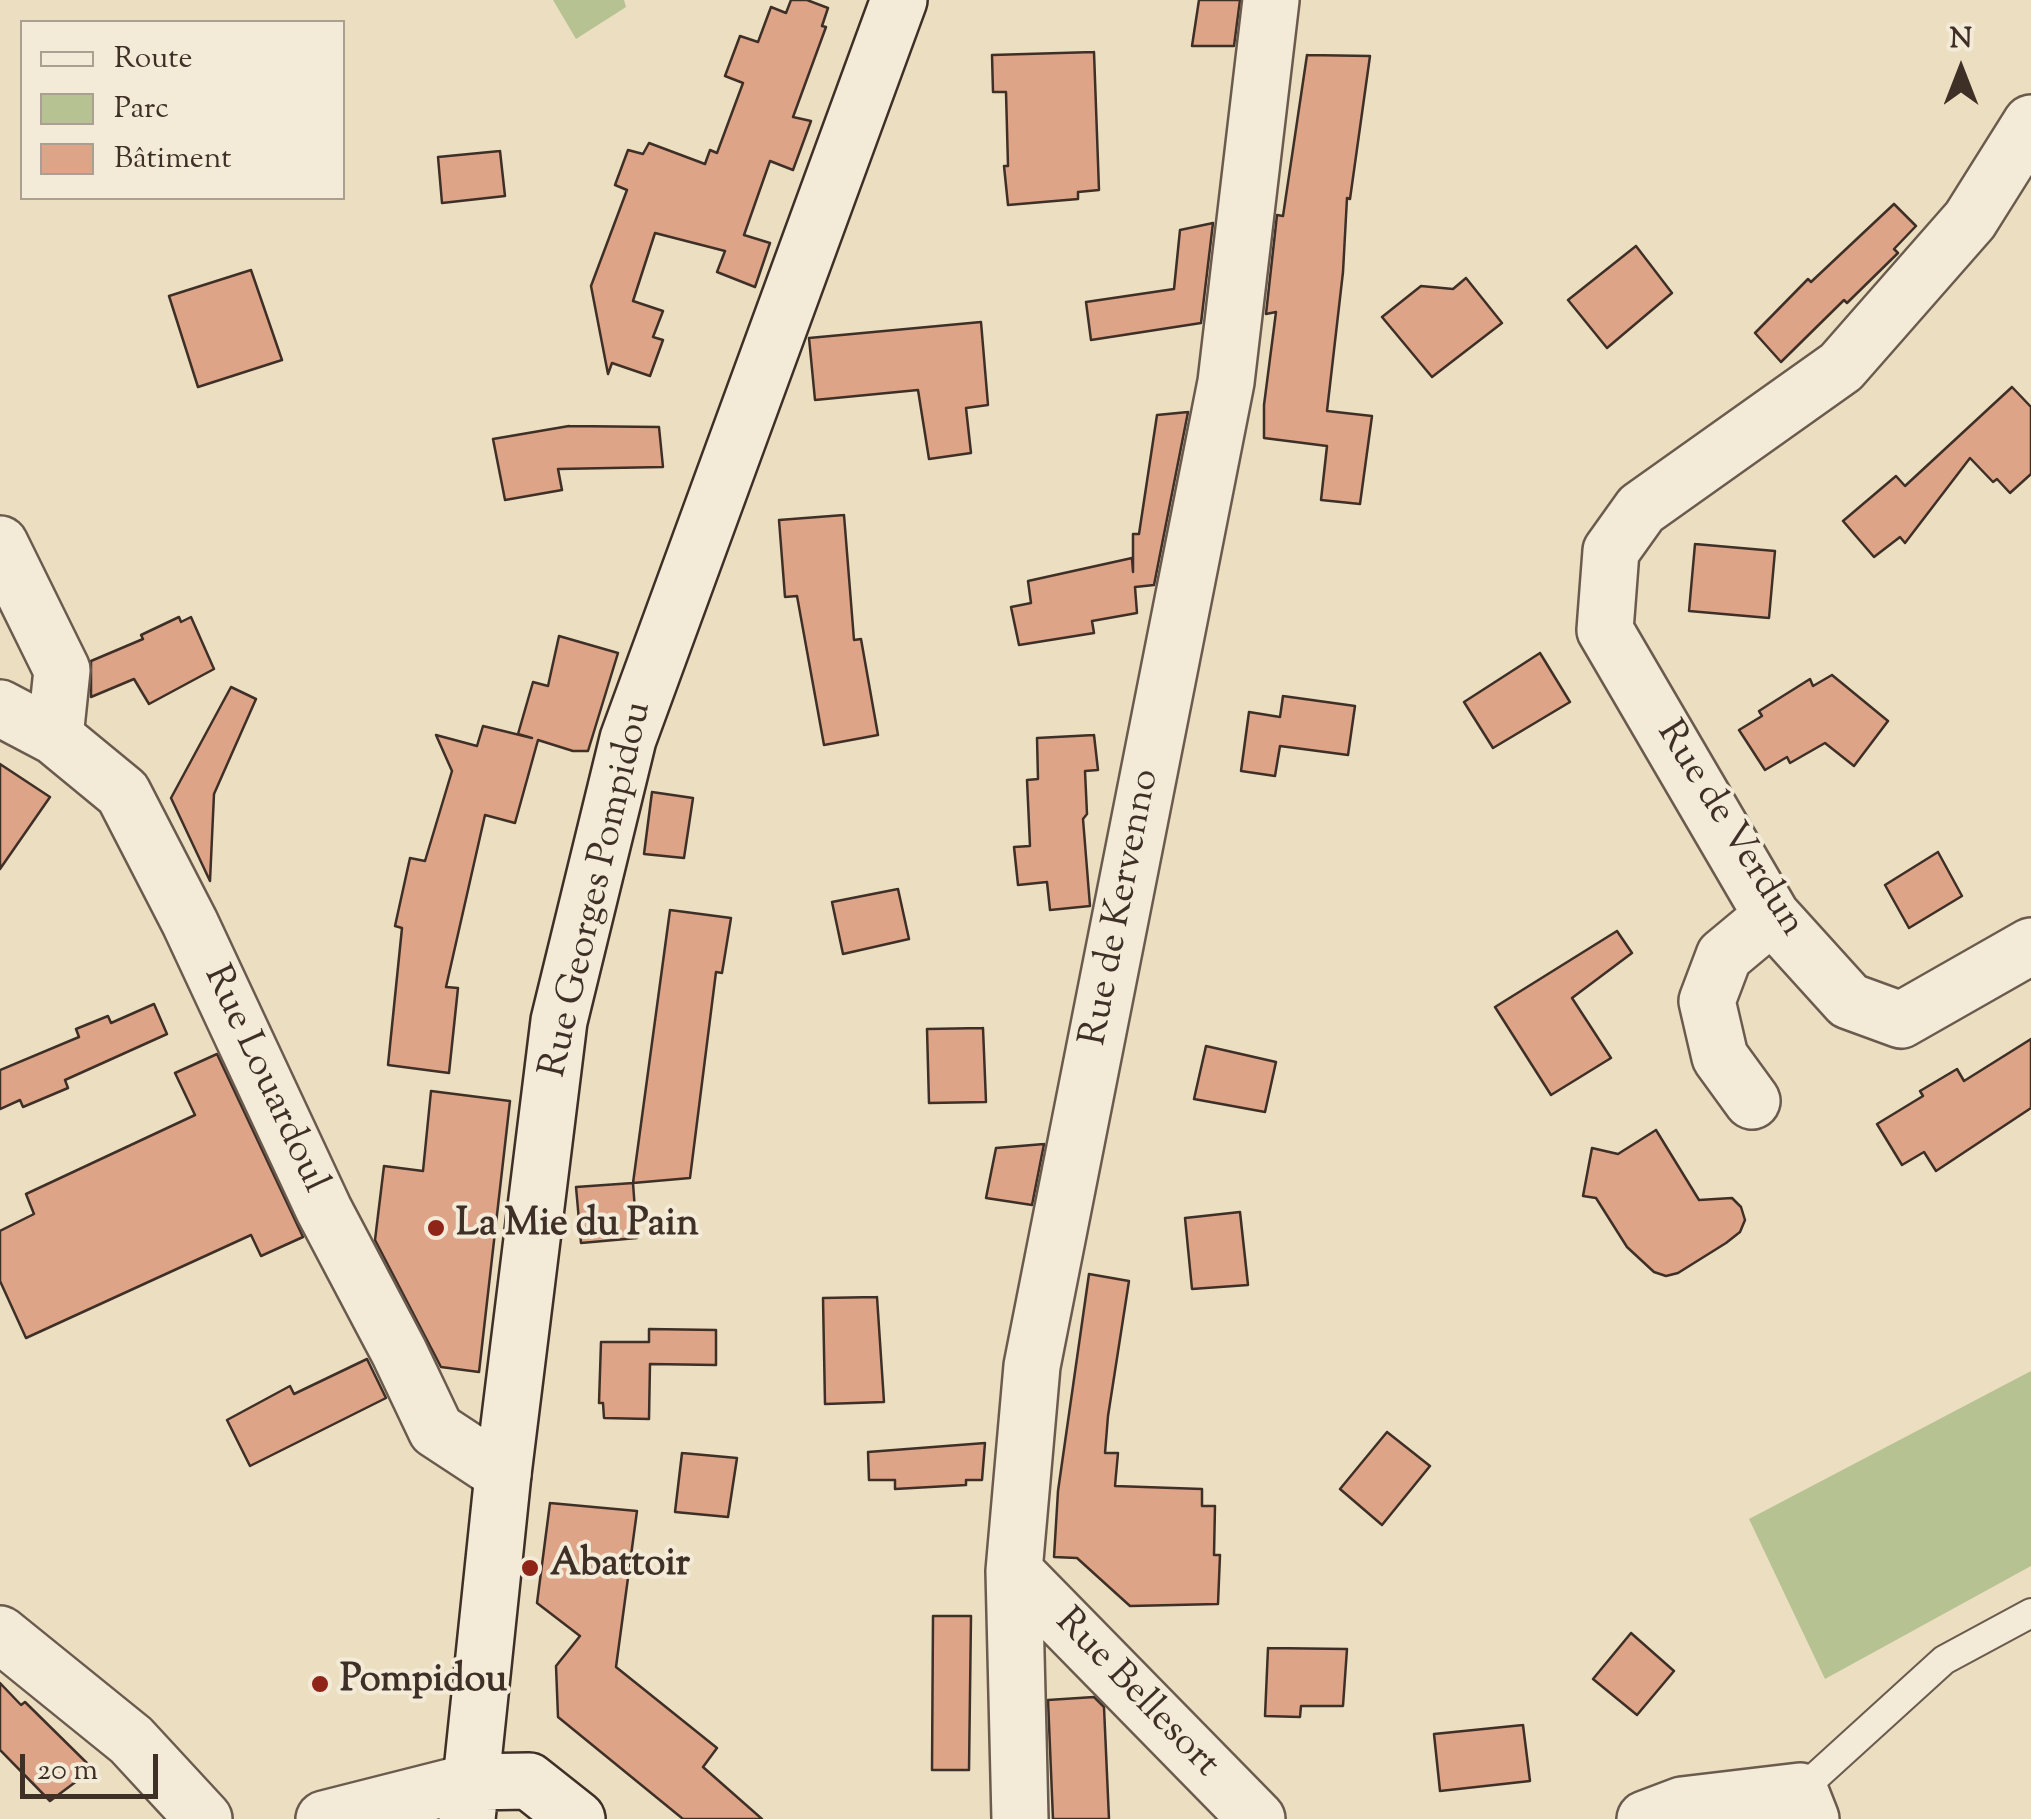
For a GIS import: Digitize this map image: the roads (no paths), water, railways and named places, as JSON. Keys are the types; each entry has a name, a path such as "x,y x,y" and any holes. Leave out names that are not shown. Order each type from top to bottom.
{"street":[{"name":"Rue Georges Pompidou","path":"469,1801 503,1474 559,1021 628,739 899,0"},
{"name":"Rue de Kervenno","path":"1020,1819 1014,1572 1032,1366 1226,382 1272,0"},
{"name":"Rue de Verdun","path":"2031,123 1970,220 1841,367 1641,509 1611,552 1606,630 1772,916 1849,1000 1901,1020 2031,946"},
{"path":"0,544 62,670 55,737"},
{"name":"Rue Louardoul","path":"0,708 55,737 123,793 190,923 324,1210 400,1352 436,1430 503,1474"},
{"path":"1752,1101 1720,1057 1708,1000 1724,956 1772,916"},
{"name":"Rue Bellesort","path":"1014,1572 1257,1819"},
{"path":"0,1634 131,1740 204,1819"},
{"path":"324,1819 469,1801 529,1781 577,1819"},
{"path":"1645,1819 1682,1805 1805,1805"}],"lane":[{"path":"1805,1805 1944,1660 2031,1614"}],"place":[{"name":"La Mie du Pain","path":"436,1228"},
{"name":"Abattoir","path":"530,1568"},
{"name":"Pompidou","path":"320,1684"}]}
